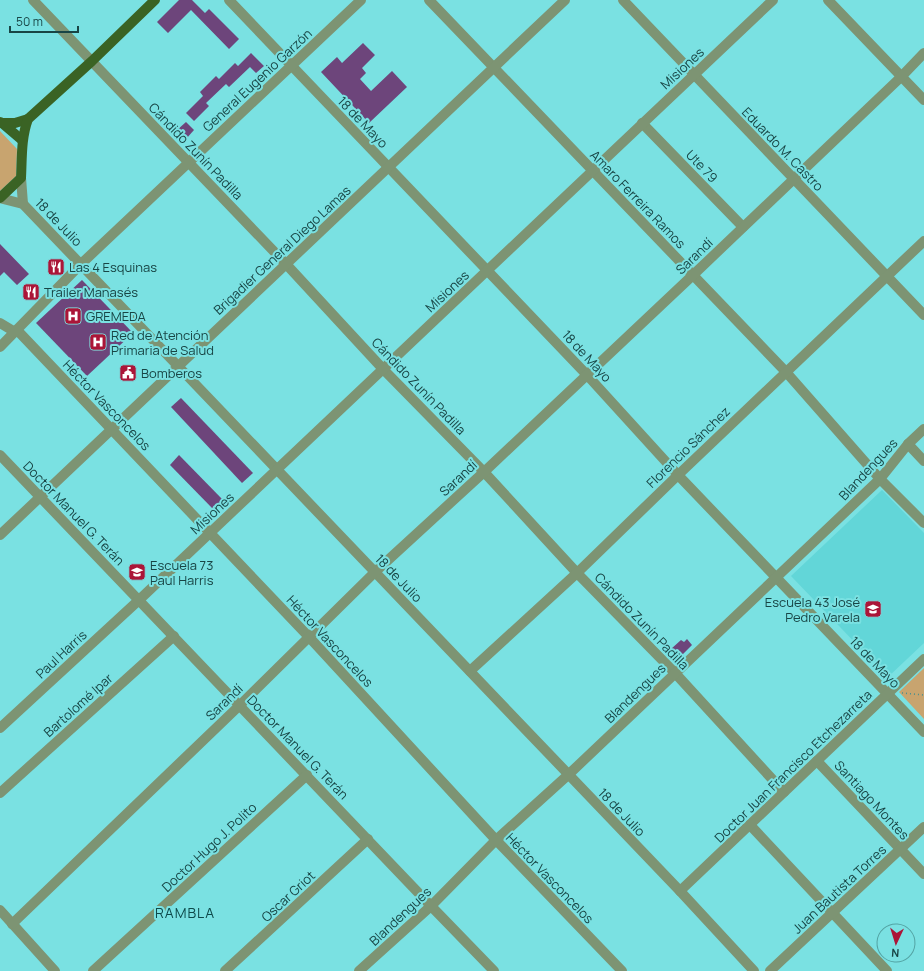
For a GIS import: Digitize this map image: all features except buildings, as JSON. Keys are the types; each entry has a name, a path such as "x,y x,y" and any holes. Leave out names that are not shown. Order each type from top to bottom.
{"main road":[{"path":"1,122 15,123 28,119 92,61 155,0"},
{"path":"0,198 21,178 22,140 28,119"},
{"path":"1,122 22,140"}],"street":[{"name":"Cándido Zunín Padilla","path":"33,0 286,264 383,369 484,472 577,573 675,673 784,792"},
{"name":"18 de Mayo","path":"229,0 587,374 678,475 924,732"},
{"name":"General Eugenio Garzón","path":"0,347 81,264 361,0"},
{"name":"Amaro Ferreira Ramos","path":"429,0 786,372 880,478 924,523"},
{"name":"Brigadier General Diego Lamas","path":"0,535 565,0"},
{"name":"Eduardo M. Castro","path":"623,0 924,315"},
{"name":"Misiones","path":"139,600 773,0"},
{"path":"828,0 924,100"},
{"name":"Sarandí","path":"12,924 240,705 375,572 484,472 693,275 793,178 901,77 924,53"},
{"name":"Ute 79","path":"642,123 743,227"},
{"name":"18 de Julio","path":"21,178 23,204"},
{"name":"18 de Julio","path":"0,198 23,204 470,671 754,971"},
{"name":"Florencio Sánchez","path":"470,671 577,573 924,241"},
{"name":"Héctor Vasconcelos","path":"0,323 16,331 112,430 309,637 496,840 622,971"},
{"name":"Blandengues","path":"359,971 431,906 496,840 568,775 776,578 880,478 908,444 924,429"},
{"path":"908,444 924,461"},
{"name":"Doctor Manuel G. Terán","path":"0,455 494,971"},
{"name":"Paul Harris","path":"0,728 139,600"},
{"name":"Bartolomé Ipar","path":"0,793 174,636"},
{"name":"Doctor Juan Francisco Etchezarreta","path":"680,892 924,659"},
{"name":"Santiago Montes","path":"817,761 924,874"},
{"name":"Doctor Hugo J. Polito","path":"93,971 307,775"},
{"path":"750,825 887,971"},
{"name":"Juan Bautista Torres","path":"770,971 924,826"},
{"name":"Oscar Griot","path":"225,971 368,839"},
{"path":"0,910 54,971"}],"path":[{"path":"902,693 924,695"}],"shaded area":[{"path":"0,131 17,149 16,176 0,191"},
{"name":"Escuela 43 José Pedro Varela","path":"882,490 924,533 924,643 888,677 791,576"},
{"path":"924,668 924,719 899,692"}],"place":[{"name":"Las 4 Esquinas","path":"56,267"},
{"name":"Trailer Manasés","path":"31,292"},
{"name":"GREMEDA","path":"73,316"},
{"name":"Red de Atención Primaria de Salud","path":"98,342"},
{"name":"Bomberos","path":"128,373"},
{"name":"Escuela 73 Paul Harris","path":"137,572"},
{"name":"Escuela 43 José Pedro Varela","path":"873,609"}],"district":[{"name":"RAMBLA","path":"185,913"}]}
